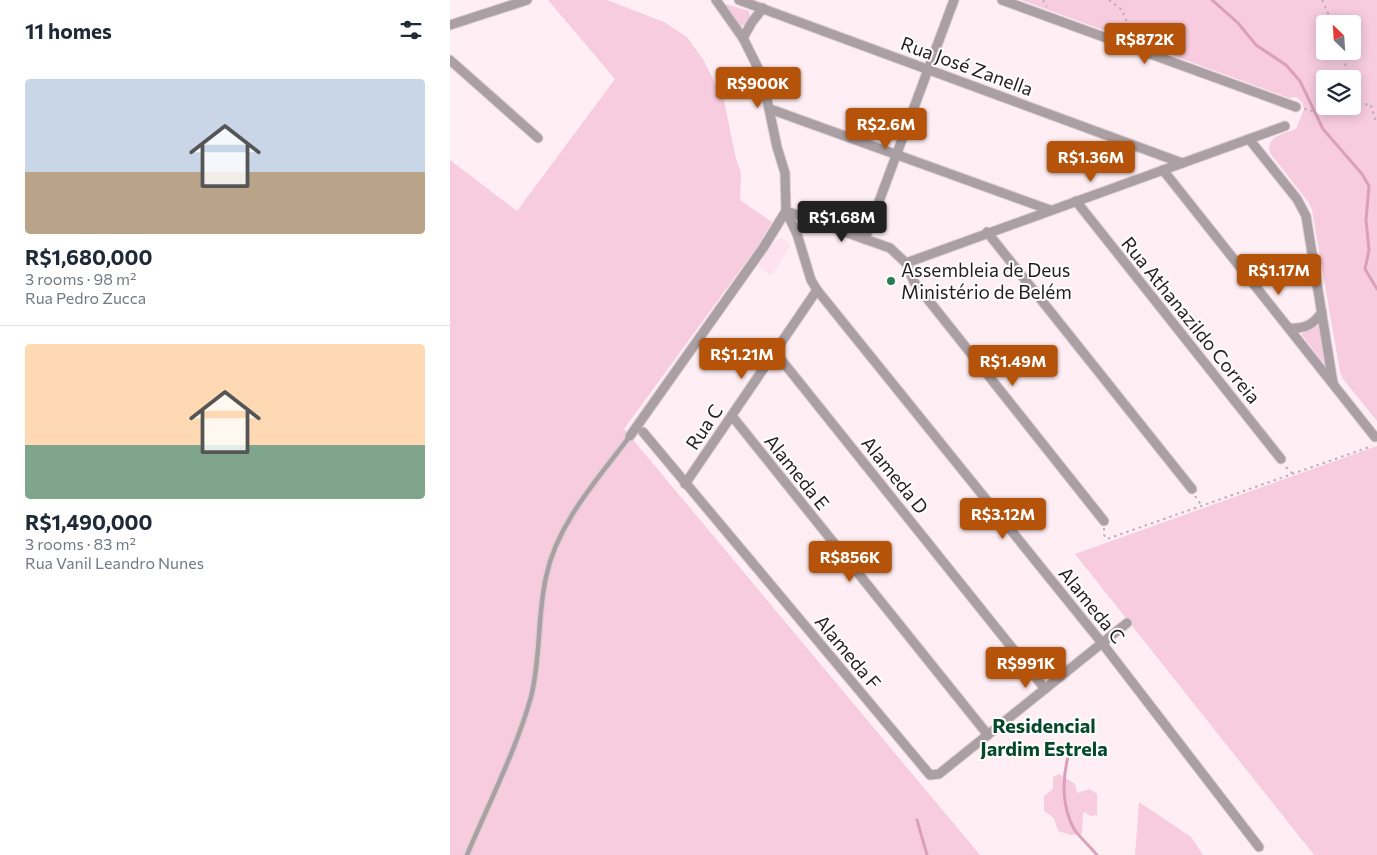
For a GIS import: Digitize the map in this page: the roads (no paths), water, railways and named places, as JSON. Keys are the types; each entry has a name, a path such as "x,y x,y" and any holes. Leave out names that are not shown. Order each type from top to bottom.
{"street":[{"path":"450,25 527,0"},
{"path":"630,436 786,211 786,178 762,76 743,38 716,0"},
{"name":"Rua José Zanella","path":"739,0 1182,163"},
{"path":"865,238 954,0"},
{"path":"1002,0 1296,107"},
{"path":"743,38 763,8"},
{"path":"450,60 538,138"},
{"path":"770,109 1050,210"},
{"path":"906,263 987,232 1285,126"},
{"path":"1249,139 1305,212 1333,383"},
{"path":"1163,170 1333,383 1376,440"},
{"name":"Rua Athanazildo Correia","path":"1076,201 1281,459"},
{"path":"786,211 890,248 906,263 914,282 1104,521"},
{"name":"Alameda C","path":"786,211 797,234 811,280 817,290 1102,643 1259,847"},
{"path":"987,232 1192,489"},
{"name":"Rua C","path":"685,484 817,290"},
{"path":"1289,328 1306,327 1312,324 1322,312"},
{"name":"Alameda D","path":"775,352 1045,688"},
{"name":"Alameda E","path":"732,416 988,735"},
{"name":"Alameda F","path":"643,432 927,773 939,774 988,735"},
{"path":"988,735 1127,623"}],"lane":[{"path":"467,855 525,715 536,673 540,613 547,572 554,551 576,509 630,436"}],"waterway":[{"path":"1212,0 1238,23 1256,45 1286,65 1300,81 1323,129 1362,174 1369,186 1366,220 1369,250 1365,269 1377,289"},
{"path":"1068,757 1064,784 1067,812 1074,829 1097,855"},
{"path":"917,820 927,855"}],"place":[{"name":"Assembleia de Deus Ministério de Belém","path":"891,281"}],"district":[{"name":"Residencial Jardim Estrela","path":"1044,738"}]}
